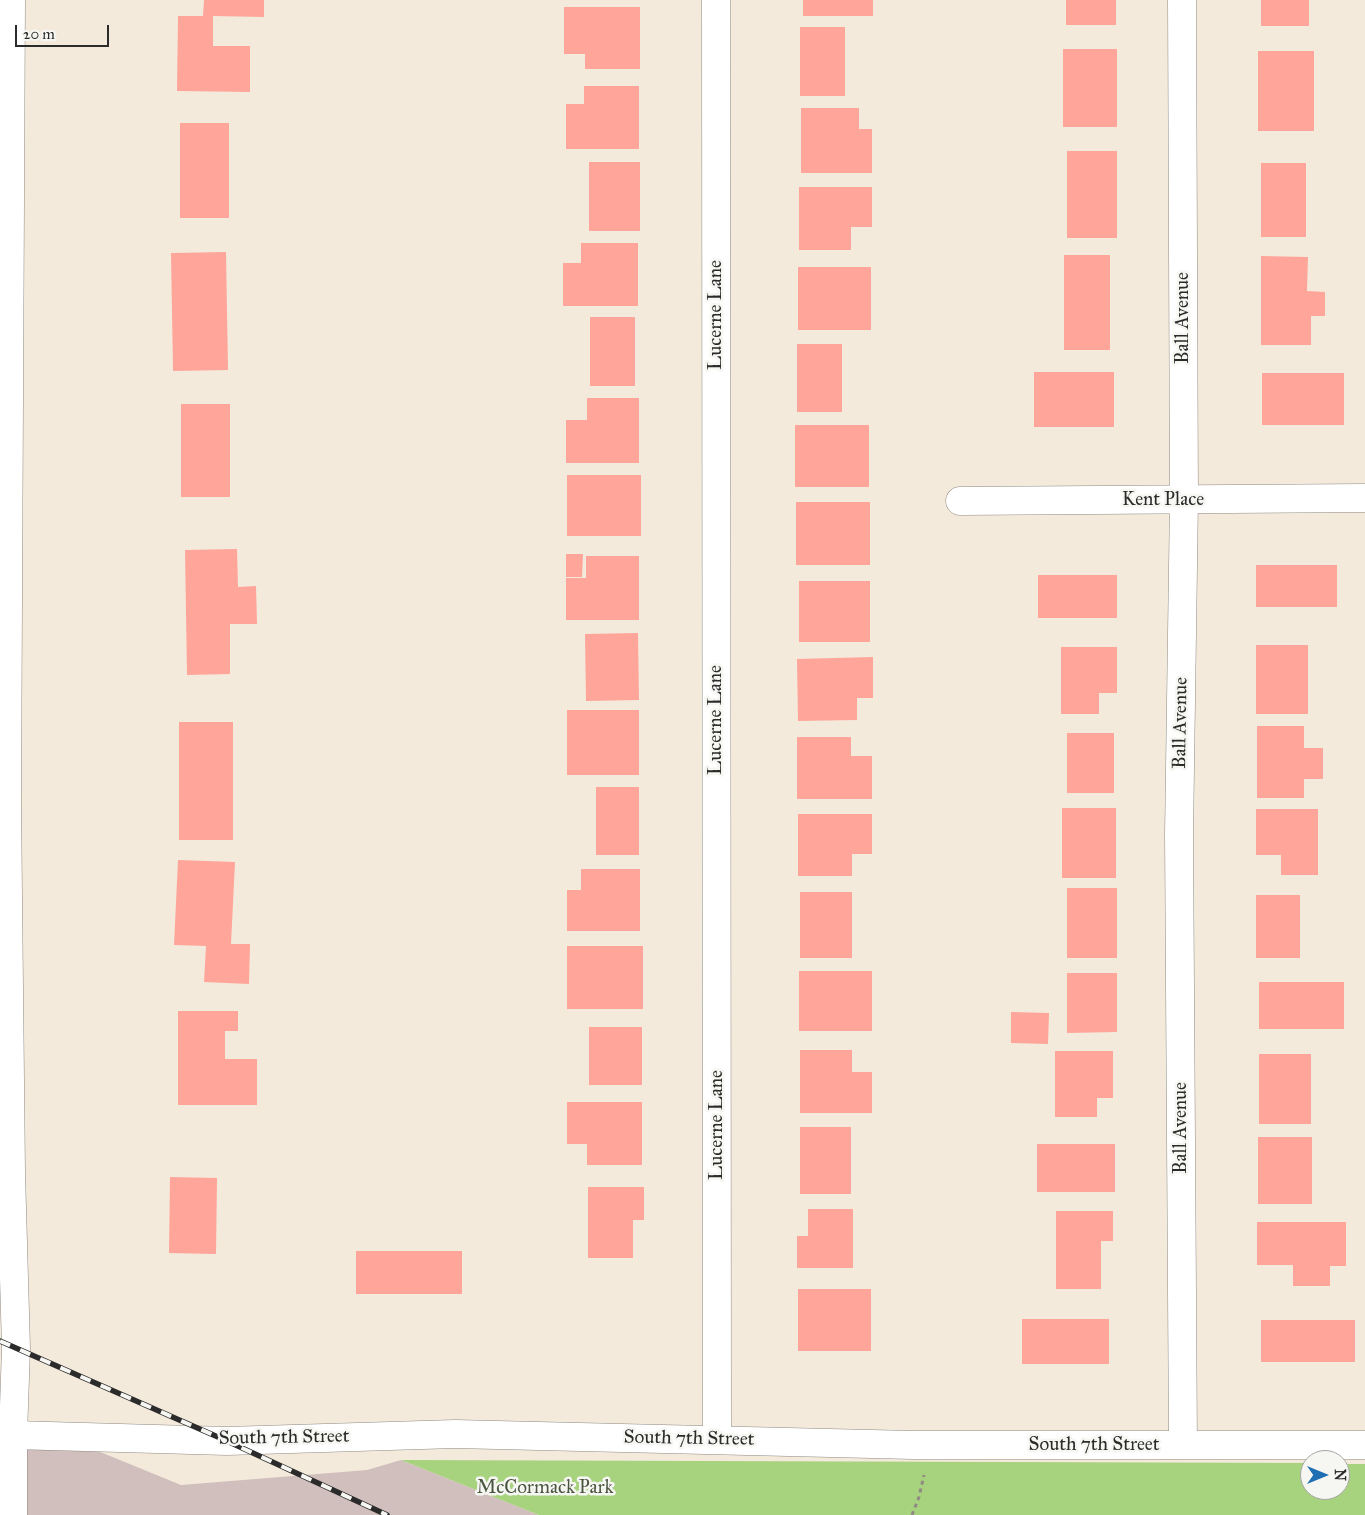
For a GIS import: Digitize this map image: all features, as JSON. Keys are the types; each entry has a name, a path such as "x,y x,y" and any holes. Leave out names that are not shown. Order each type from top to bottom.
{"street":[{"path":"12,0 7,802 11,1173 16,1348 13,1515"},
{"name":"Lucerne Lane","path":"716,0 717,1440"},
{"name":"Ball Avenue","path":"1182,0 1184,500 1179,835 1183,1445"},
{"name":"Kent Place","path":"960,501 1365,498"},
{"name":"South 7th Street","path":"13,1435 227,1441 454,1434 913,1445 1365,1445"}],"path":[{"path":"912,1515 919,1497 924,1471"}],"shaded area":[{"path":"0,1411 181,1485 367,1470 401,1460 539,1515 0,1515"}],"green space":[{"name":"McCormack Park","path":"401,1460 1300,1463 1300,1500 1350,1500 1350,1464 1365,1464 1365,1515 539,1515"}],"building":[{"path":"204,0 264,0 264,17 213,16 213,46 250,46 250,92 177,91 178,16 203,16"},
{"path":"803,0 873,0 873,16 803,16"},
{"path":"1066,0 1116,0 1116,25 1066,25"},
{"path":"1261,0 1309,0 1309,26 1261,26"},
{"path":"564,7 640,7 640,69 585,69 585,54 564,54"},
{"path":"800,27 845,27 845,96 800,96"},
{"path":"1063,49 1117,49 1117,127 1063,127"},
{"path":"1258,51 1314,51 1314,131 1258,131"},
{"path":"584,86 639,86 639,149 566,149 566,104 584,104"},
{"path":"801,108 859,108 859,129 872,129 872,173 801,173"},
{"path":"180,123 229,123 229,218 180,218"},
{"path":"1067,151 1117,151 1117,238 1067,238"},
{"path":"589,162 640,162 640,231 589,231"},
{"path":"1261,163 1306,163 1306,237 1261,237"},
{"path":"799,187 872,187 872,227 851,227 851,250 799,250"},
{"path":"581,243 638,243 638,306 563,306 563,263 581,263"},
{"path":"226,252 228,370 173,371 171,253"},
{"path":"1064,255 1110,255 1110,350 1064,350"},
{"path":"1261,256 1308,257 1307,291 1325,292 1325,316 1311,316 1311,345 1261,345"},
{"path":"798,267 871,267 871,330 798,330"},
{"path":"590,317 635,317 635,386 590,386"},
{"path":"797,344 842,344 842,412 797,412"},
{"path":"1034,372 1114,372 1114,427 1034,427"},
{"path":"1262,373 1344,373 1344,425 1262,425"},
{"path":"587,398 639,398 639,463 566,463 566,420 587,420"},
{"path":"181,404 230,404 230,497 181,497"},
{"path":"795,425 869,425 869,487 795,487"},
{"path":"567,475 641,475 641,536 567,536"},
{"path":"796,502 870,502 870,565 796,565"},
{"path":"237,549 238,587 256,586 257,624 230,624 230,674 187,675 185,550"},
{"path":"566,554 583,554 582,577 566,577"},
{"path":"586,556 639,556 639,620 566,620 566,578 586,578"},
{"path":"1256,565 1337,565 1337,607 1256,607"},
{"path":"1038,575 1117,575 1117,618 1038,618"},
{"path":"799,581 870,581 870,642 799,642"},
{"path":"638,633 639,700 586,701 585,634"},
{"path":"1256,645 1308,645 1308,714 1256,714"},
{"path":"1061,647 1117,647 1117,693 1099,693 1099,714 1061,714"},
{"path":"873,657 873,698 857,698 857,720 798,721 797,659"},
{"path":"567,710 639,710 639,775 567,775"},
{"path":"179,722 233,722 233,840 179,840"},
{"path":"1257,726 1304,726 1304,748 1323,748 1323,779 1304,779 1304,798 1257,798"},
{"path":"1067,733 1114,733 1114,793 1067,793"},
{"path":"797,737 851,737 851,756 872,756 872,799 797,799"},
{"path":"596,787 639,787 639,855 596,855"},
{"path":"1062,808 1116,808 1116,878 1062,878"},
{"path":"1256,809 1318,809 1318,875 1281,875 1281,855 1256,855"},
{"path":"798,814 872,814 872,854 852,854 852,876 798,876"},
{"path":"178,860 235,862 231,944 250,944 249,984 204,982 206,946 174,945"},
{"path":"581,869 640,869 640,931 567,931 567,890 581,890"},
{"path":"1067,888 1117,888 1117,958 1067,958"},
{"path":"800,892 852,892 852,958 800,958"},
{"path":"1256,895 1300,895 1300,958 1256,958"},
{"path":"567,946 643,946 643,1009 567,1009"},
{"path":"799,971 872,971 872,1031 799,1031"},
{"path":"1067,973 1117,973 1117,1032 1067,1033"},
{"path":"1259,982 1344,982 1344,1029 1259,1029"},
{"path":"178,1011 238,1011 238,1031 225,1031 225,1059 257,1059 257,1105 178,1105"},
{"path":"1011,1012 1049,1013 1048,1044 1011,1043"},
{"path":"589,1027 642,1027 642,1085 589,1085"},
{"path":"800,1050 852,1050 852,1072 872,1072 872,1113 800,1113"},
{"path":"1055,1051 1113,1051 1113,1098 1097,1098 1097,1117 1055,1117"},
{"path":"1259,1054 1311,1054 1311,1124 1259,1124"},
{"path":"567,1102 642,1102 642,1165 587,1165 587,1144 567,1144"},
{"path":"800,1127 851,1127 851,1194 800,1194"},
{"path":"1258,1137 1312,1137 1312,1204 1258,1204"},
{"path":"1037,1144 1115,1144 1115,1192 1037,1192"},
{"path":"170,1177 217,1178 216,1254 169,1253"},
{"path":"588,1187 644,1187 644,1220 633,1220 633,1258 588,1258"},
{"path":"808,1209 853,1209 853,1268 797,1268 797,1236 808,1236"},
{"path":"1056,1211 1113,1211 1113,1241 1101,1241 1101,1289 1056,1289"},
{"path":"1257,1222 1346,1222 1346,1266 1330,1266 1330,1286 1293,1286 1293,1265 1257,1265"},
{"path":"356,1251 462,1251 462,1294 356,1294"},
{"path":"798,1289 871,1289 871,1351 798,1351"},
{"path":"1022,1319 1109,1319 1109,1364 1022,1364"},
{"path":"1261,1320 1355,1320 1355,1362 1261,1362"}],"railway":[{"path":"0,1341 227,1441 387,1515"}]}
